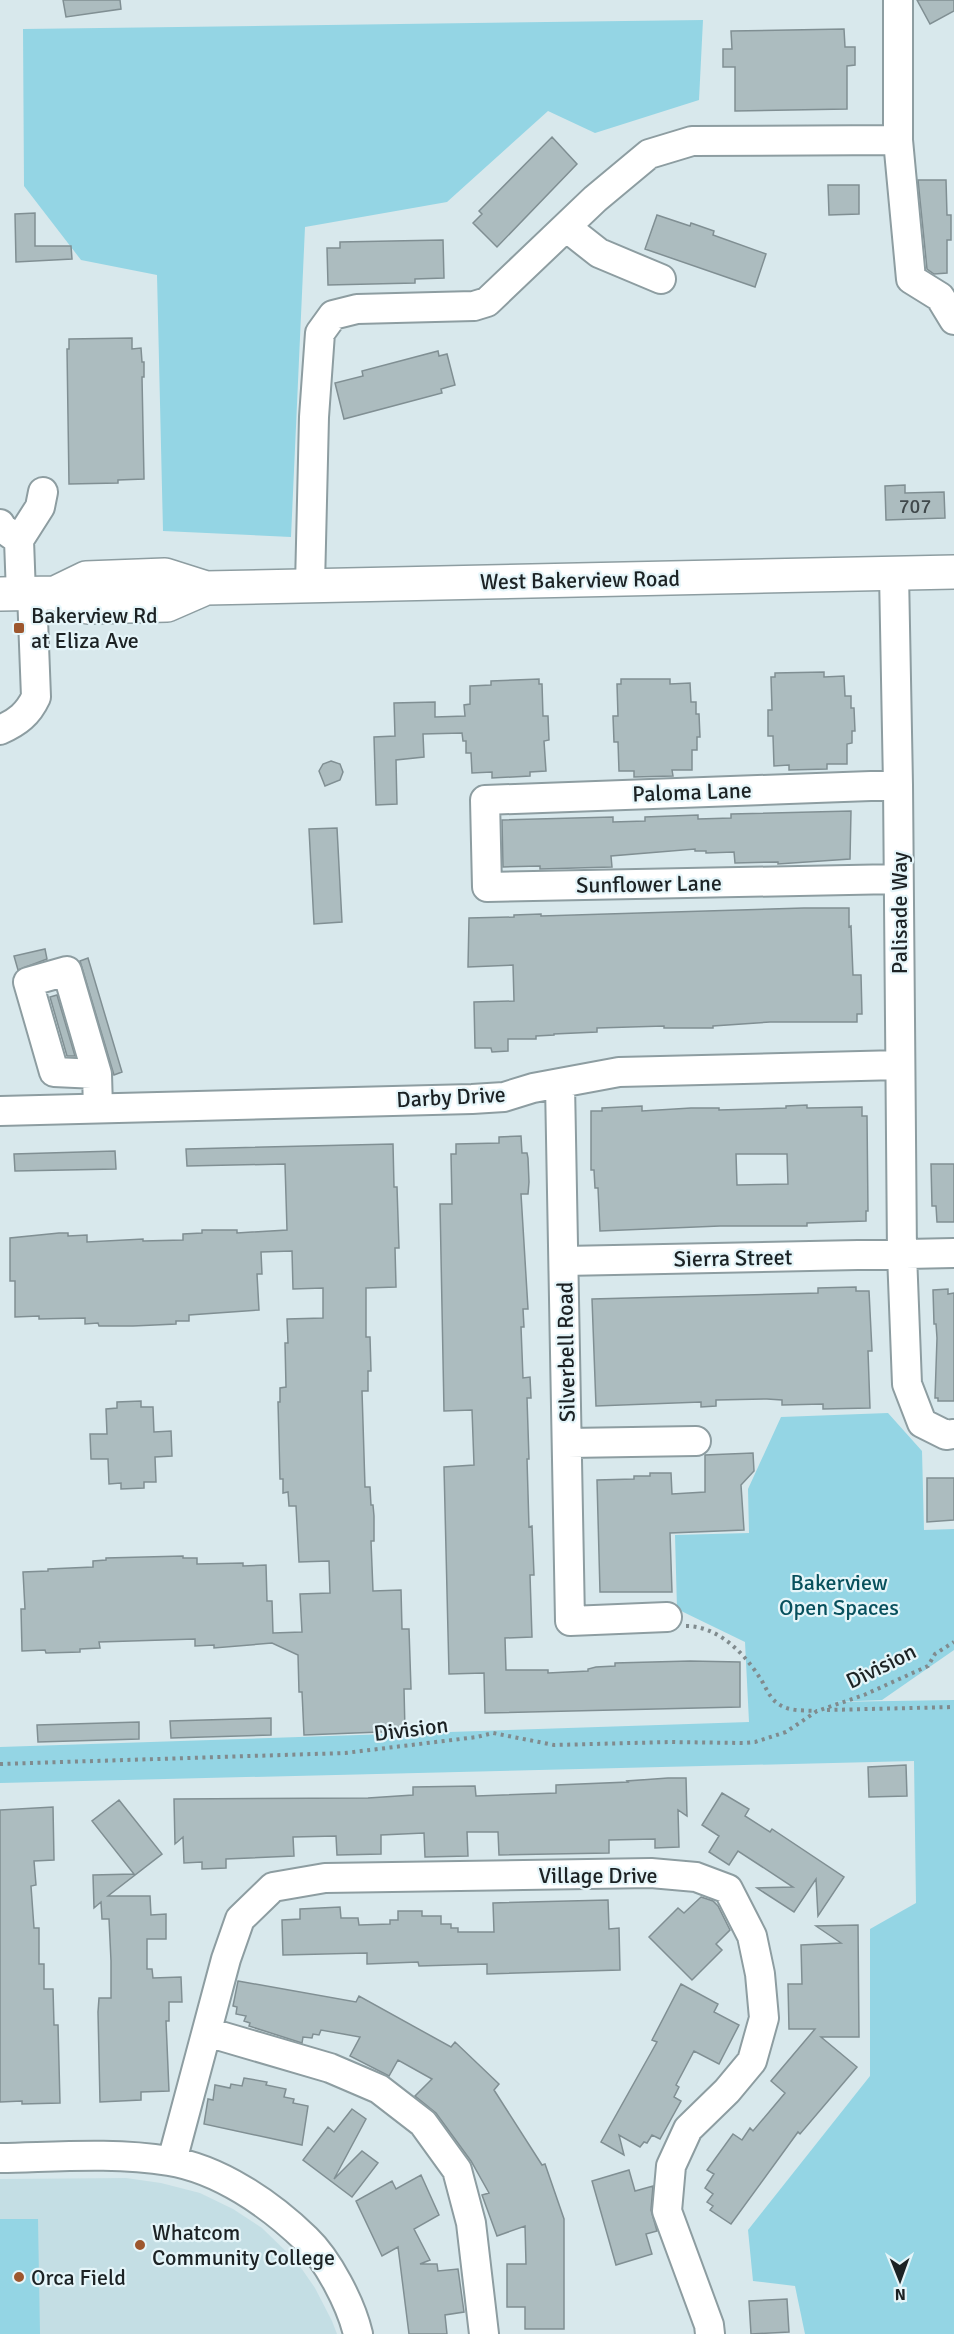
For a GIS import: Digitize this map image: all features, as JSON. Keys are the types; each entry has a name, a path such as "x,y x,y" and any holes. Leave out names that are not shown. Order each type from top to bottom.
{"main road":[{"name":"West Bakerview Road","path":"27,594 88,607 167,605 206,588 954,572"}],"street":[{"path":"898,0 898,140 911,279 940,297 954,320"},
{"path":"310,585 314,417 320,333 333,315 357,309 474,306 487,302 595,199 649,154 692,141 898,140"},
{"path":"566,227 599,253 661,279"},
{"path":"0,730 17,722 29,711 36,697 27,594 10,532 40,507 43,492"},
{"name":"Palisade Way","path":"894,573 902,1254 907,1384 922,1423 946,1435 954,1434"},
{"name":"Paloma Lane","path":"485,800 898,785"},
{"name":"Sunflower Lane","path":"485,800 487,887 898,879"},
{"name":"Darby Drive","path":"0,1111 472,1099 504,1097 533,1088 619,1072 900,1065"},
{"path":"97,1074 98,1108"},
{"name":"Silverbell Road","path":"560,1084 570,1621 668,1617"},
{"path":"902,1254 954,1253"},
{"name":"Sierra Street","path":"564,1261 902,1254"},
{"path":"568,1443 696,1441"},
{"name":"Village Drive","path":"172,2161 226,1959 240,1919 273,1887 325,1878 651,1873 696,1877 728,1888 752,1936 760,1974 764,2018 752,2061 727,2091 688,2129 671,2166 667,2211 709,2325 710,2334"},
{"path":"207,2032 330,2068 379,2089 423,2123 457,2170 471,2223 484,2334"},
{"path":"0,2158 125,2155 172,2161 214,2175 249,2194 308,2240 334,2276 358,2334"}],"path":[{"name":"Division","path":"668,1617 678,1626 698,1626 737,1647 749,1660 775,1702 792,1710 954,1707"},
{"name":"Division","path":"0,1764 345,1753 477,1737 493,1733 554,1744 743,1743 776,1736 817,1711 864,1695 928,1666 935,1654 954,1642"}],"shaded area":[{"name":"Whatcom Community College","path":"126,2178 161,2183 200,2193 233,2209 262,2228 297,2262 315,2288 337,2334 0,2334 0,2179"}],"green space":[{"path":"703,20 699,100 595,133 548,111 447,202 305,227 291,537 163,531 157,275 81,260 24,186 23,29"},
{"name":"Bakerview Open Spaces","path":"888,1413 922,1451 924,1530 954,1529 954,1650 882,1700 831,1702 954,1700 954,2334 805,2334 795,2286 753,2281 748,2230 870,2076 870,1929 916,1903 914,1761 0,1783 0,1747 749,1722 745,1642 677,1609 675,1535 749,1533 748,1489 781,1417"},
{"name":"Orca Field","path":"0,2219 38,2219 40,2334 0,2334"}],"building":[{"path":"63,0 120,0 121,9 66,17"},
{"path":"917,0 954,0 954,11 930,24"},
{"path":"844,29 845,47 855,47 855,65 847,66 847,109 735,111 735,67 723,67 723,49 732,49 731,31"},
{"path":"552,137 577,164 497,247 473,223 482,214 479,211"},
{"path":"918,180 946,180 947,215 951,215 951,240 947,240 947,273 934,274 927,269"},
{"path":"828,185 859,185 859,214 829,215"},
{"path":"35,213 35,246 71,246 72,259 16,262 15,214"},
{"path":"657,215 714,231 713,235 766,254 755,287 645,249"},
{"path":"443,240 444,278 415,279 415,283 328,285 327,248 340,248 340,242"},
{"path":"132,338 132,349 141,348 142,362 144,362 144,377 142,377 144,479 118,480 118,483 69,484 67,349 69,349 69,339"},
{"path":"438,351 439,356 447,354 455,385 441,389 442,393 344,419 335,383 363,376 362,371"},
{"path":"905,485 905,493 944,492 945,518 886,520 885,486"},
{"path":"824,672 824,677 844,676 845,696 851,696 851,708 854,708 855,731 852,731 852,743 847,744 847,764 827,764 827,769 789,770 789,765 774,766 773,736 768,736 768,710 772,710 771,677 775,677 775,673"},
{"path":"539,679 539,684 542,684 543,716 548,716 549,740 544,741 546,771 530,772 530,776 492,778 492,772 472,773 471,753 466,753 466,741 463,741 462,733 423,734 424,757 396,760 397,804 376,805 374,737 395,736 394,703 435,702 435,717 465,716 464,705 470,704 470,686 491,685 491,681"},
{"path":"621,679 670,679 670,684 690,683 691,702 696,702 696,714 699,714 700,737 697,737 697,750 692,750 692,770 672,770 673,776 634,777 634,771 619,771 618,742 614,742 613,716 618,716 617,684 621,684"},
{"path":"331,761 340,764 343,772 340,780 325,786 319,771 323,764"},
{"path":"851,811 850,859 778,864 778,862 735,863 734,852 706,853 706,851 695,851 695,849 611,856 612,867 540,869 540,866 503,867 502,820 613,817 613,822 645,821 645,817 698,815 698,819 731,818 731,814"},
{"path":"337,828 342,922 314,924 309,829"},
{"path":"849,908 853,975 861,975 862,1014 857,1014 857,1022 770,1022 713,1026 713,1028 664,1028 664,1026 597,1028 597,1032 536,1036 536,1039 508,1039 508,1051 492,1052 491,1048 475,1048 474,1002 514,1001 513,965 468,967 469,918 541,914 541,916"},
{"path":"45,949 47,959 18,970 14,956"},
{"path":"88,958 122,1072 114,1075 80,961"},
{"path":"57,995 75,1056 67,1056 50,997"},
{"path":"642,1106 642,1111 691,1108 719,1108 719,1110 786,1108 786,1106 862,1107 862,1116 867,1116 868,1211 866,1211 866,1221 807,1223 807,1226 720,1226 600,1231 598,1188 595,1188 594,1170 591,1170 591,1111 602,1111 602,1108","holes":["736,1154 787,1154 788,1184 737,1185"]},
{"path":"521,1136 522,1153 527,1153 528,1158 529,1182 528,1194 521,1194 528,1309 523,1309 524,1327 521,1327 523,1378 530,1377 531,1398 527,1398 529,1459 527,1459 529,1527 532,1526 534,1575 530,1575 532,1637 505,1638 506,1670 548,1670 548,1673 588,1671 596,1667 615,1666 615,1663 740,1662 740,1707 485,1713 484,1673 449,1674 444,1467 474,1465 472,1410 444,1411 440,1204 452,1204 451,1154 456,1154 456,1144 499,1143 499,1137"},
{"path":"393,1144 399,1248 395,1248 396,1287 366,1288 366,1337 370,1337 371,1371 368,1371 368,1391 362,1391 365,1487 370,1487 374,1516 374,1541 371,1541 373,1591 401,1590 402,1629 409,1629 411,1689 404,1689 405,1731 304,1735 298,1655 272,1643 214,1648 214,1645 195,1646 195,1639 99,1642 100,1648 80,1649 80,1652 22,1651 21,1609 25,1609 23,1572 93,1567 93,1561 106,1560 106,1558 183,1556 183,1558 197,1558 197,1564 266,1565 267,1601 272,1601 273,1633 302,1632 300,1594 330,1593 329,1561 299,1562 296,1506 289,1506 288,1492 283,1493 283,1479 280,1479 278,1402 280,1402 280,1388 286,1387 287,1319 323,1318 323,1288 293,1289 292,1251 261,1252 262,1274 257,1274 259,1310 189,1315 189,1321 176,1321 176,1324 133,1326 85,1324 85,1318 15,1317 15,1281 10,1281 10,1238 68,1233 68,1236 87,1235 87,1242 143,1239 143,1241 183,1240 183,1234 202,1233 202,1230 237,1230 237,1233 287,1230 285,1164 187,1166 186,1149"},
{"path":"115,1151 116,1169 15,1171 14,1154"},
{"path":"931,1164 954,1164 954,1222 937,1222 936,1206 932,1206"},
{"path":"856,1287 856,1291 869,1291 872,1351 868,1351 870,1408 823,1409 823,1404 782,1405 782,1400 767,1399 716,1400 716,1406 701,1407 701,1402 596,1406 592,1299 818,1293 818,1288"},
{"path":"948,1289 948,1294 954,1293 954,1401 938,1401 938,1398 935,1398 937,1338 936,1324 934,1324 933,1290"},
{"path":"141,1401 141,1407 153,1407 154,1432 171,1431 172,1456 155,1457 156,1482 144,1482 144,1488 121,1489 121,1483 109,1484 108,1459 91,1459 90,1434 107,1434 106,1409 117,1408 117,1402"},
{"path":"753,1453 754,1471 741,1485 744,1530 670,1533 672,1592 600,1592 597,1480 634,1479 634,1476 650,1476 650,1473 671,1473 672,1494 705,1492 705,1455"},
{"path":"927,1478 954,1478 954,1520 927,1522"},
{"path":"271,1718 271,1735 171,1738 170,1721"},
{"path":"139,1722 139,1739 38,1742 37,1725"},
{"path":"906,1765 907,1796 869,1797 868,1767"},
{"path":"686,1778 687,1816 678,1810 679,1847 655,1848 655,1839 609,1840 609,1853 499,1855 498,1832 467,1832 468,1856 425,1857 424,1833 381,1835 381,1854 337,1855 336,1836 293,1837 294,1856 226,1859 226,1868 202,1869 202,1862 184,1863 183,1837 175,1844 174,1799 368,1798 413,1795 413,1787 475,1786 476,1796 556,1793 556,1785"},
{"path":"722,1793 749,1809 745,1816 770,1832 772,1829 844,1877 818,1916 816,1879 794,1912 757,1888 793,1887 738,1851 729,1865 709,1852 719,1836 702,1825"},
{"path":"119,1800 162,1854 108,1896 150,1896 151,1915 166,1914 166,1939 147,1939 147,1969 152,1969 153,1978 181,1977 182,2002 169,2002 169,2021 166,2021 169,2091 141,2092 141,2100 100,2102 99,1998 111,1998 111,1961 109,1919 102,1919 101,1902 94,1908 93,1875 134,1874 92,1821"},
{"path":"53,1807 54,1860 34,1861 36,1885 31,1886 34,1928 39,1928 39,1964 44,1964 44,1989 53,1989 54,2025 58,2025 60,2103 0,2102 0,1810"},
{"path":"701,1897 713,1901 718,1906 730,1930 716,1944 722,1950 692,1980 649,1937 678,1908 684,1913"},
{"path":"608,1900 609,1929 619,1928 620,1970 487,1974 487,1964 419,1966 418,1962 367,1964 367,1953 283,1955 282,1920 300,1919 300,1909 340,1907 341,1918 358,1918 359,1925 390,1924 390,1920 398,1920 398,1911 422,1911 422,1916 441,1916 441,1924 451,1924 451,1928 458,1928 458,1932 494,1932 493,1903"},
{"path":"858,1925 859,2037 821,2037 857,2067 800,2134 798,2132 731,2224 710,2210 713,2206 707,2202 713,2194 705,2188 714,2174 707,2170 733,2134 742,2140 750,2128 753,2131 785,2093 771,2081 815,2029 789,2029 788,1984 802,1984 801,1945 841,1943 816,1926"},
{"path":"238,1981 356,2002 359,1996 451,2047 455,2042 499,2084 494,2090 542,2165 545,2164 564,2219 564,2329 525,2329 525,2307 507,2307 507,2264 526,2264 525,2226 497,2236 482,2195 489,2193 471,2161 436,2113 415,2096 432,2079 398,2060 389,2076 350,2056 360,2037 321,2030 319,2035 313,2034 312,2038 303,2037 302,2043 249,2026 250,2023 244,2021 246,2016 236,2014 237,2007 233,2006"},
{"path":"681,1984 718,2004 714,2012 739,2025 719,2064 694,2051 676,2085 679,2087 674,2097 681,2101 660,2139 652,2135 647,2143 644,2142 640,2147 619,2135 624,2155 601,2142 657,2042 652,2040"},
{"path":"244,2078 267,2082 266,2085 286,2089 284,2097 294,2099 293,2103 308,2106 302,2145 204,2124 208,2099 213,2100 215,2085 230,2088 231,2084 242,2086"},
{"path":"352,2109 366,2119 334,2179 362,2151 378,2163 352,2197 303,2160 328,2127 334,2132"},
{"path":"629,2170 635,2191 653,2186 651,2210 657,2231 646,2234 652,2254 616,2265 592,2181"},
{"path":"421,2175 439,2215 414,2229 430,2260 420,2264 437,2264 438,2271 458,2269 464,2312 445,2315 447,2334 409,2334 398,2247 382,2256 356,2201 392,2181 396,2189"},
{"path":"787,2299 789,2332 751,2334 749,2301"}],"place":[{"name":"Bakerview Rd at Eliza Ave","path":"19,628"},
{"name":"Whatcom Community College","path":"140,2245"},
{"name":"Orca Field","path":"19,2277"}]}
